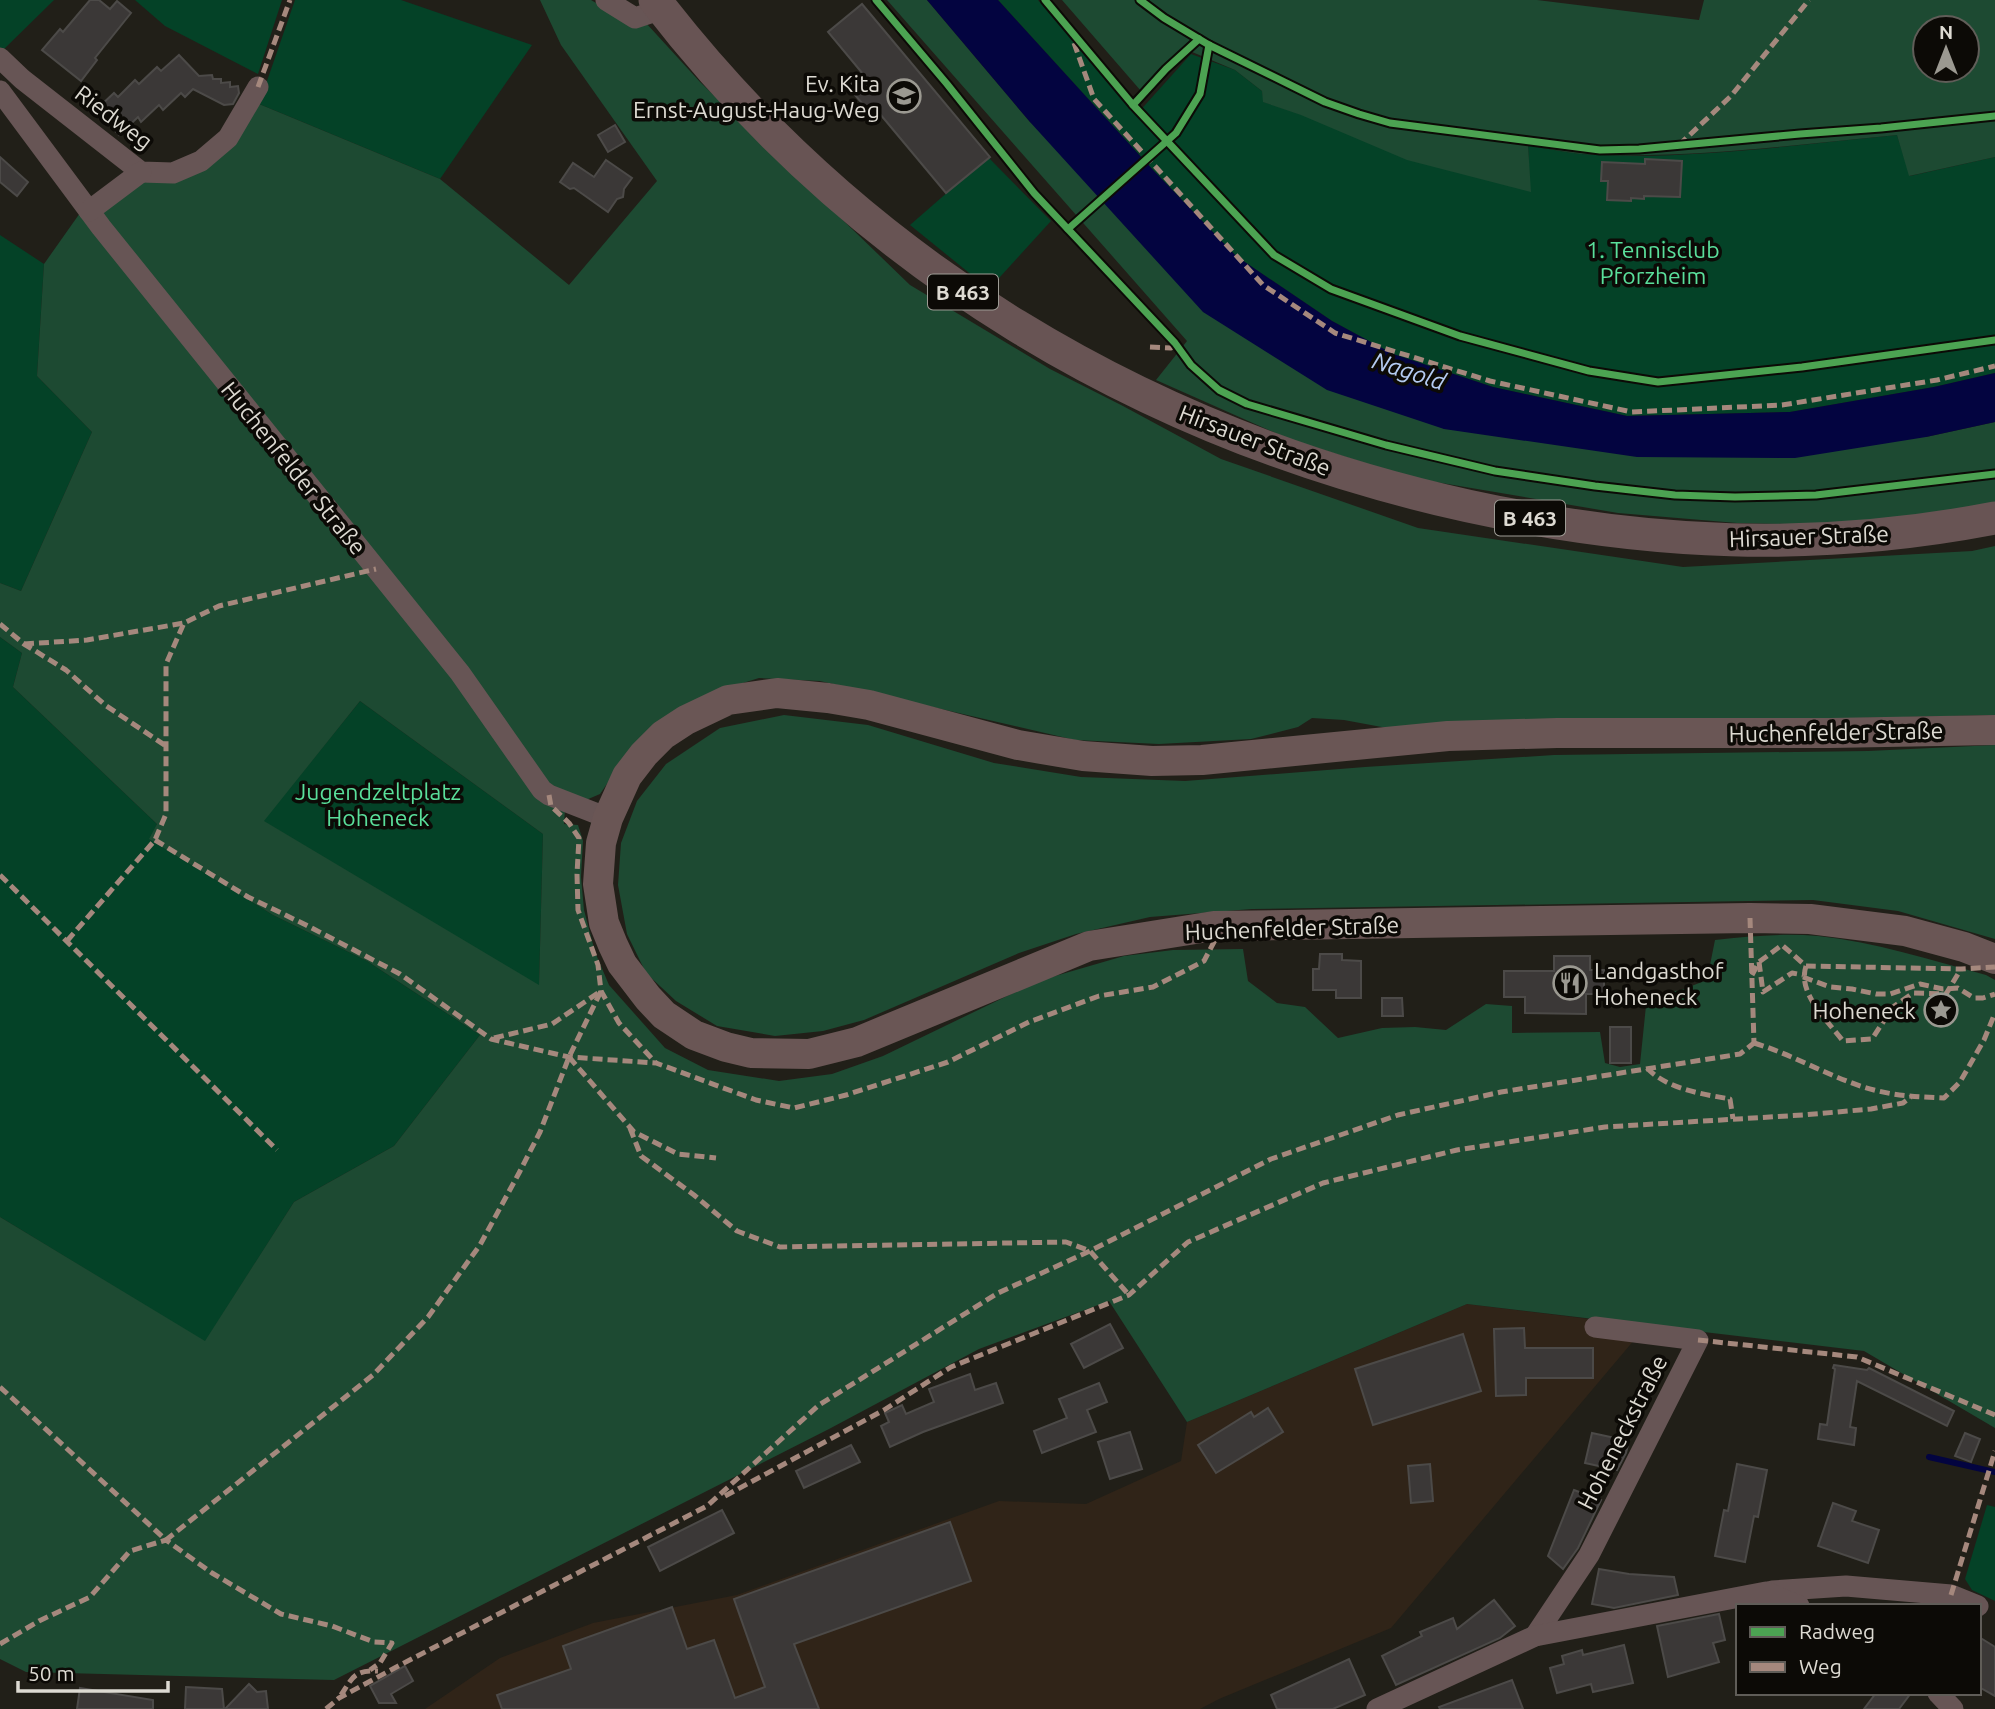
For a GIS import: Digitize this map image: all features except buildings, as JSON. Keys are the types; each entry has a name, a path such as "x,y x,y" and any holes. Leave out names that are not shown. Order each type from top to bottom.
{"main road":[{"name":"Hirsauer Straße","path":"659,5 734,96 778,141 846,203 893,241 1028,334 1157,402 1234,435 1350,475 1424,496 1509,515 1682,539 1792,541 1856,538 1995,518"},
{"name":"Huchenfelder Straße","path":"1995,730 1448,736 1202,760 1152,761 1083,756 1018,745 869,705 776,693 728,700 686,720 663,735 644,754 627,776 608,818 601,843 598,884 604,923 622,964 648,998 664,1015 694,1035 751,1054 809,1054 857,1042 1089,946 1214,926 1810,919 1905,931 1964,947 1995,959"}],"street":[{"path":"606,0 635,18 659,5"},
{"name":"Riedweg","path":"0,58 22,79 141,172 173,173 201,161 228,138 258,86"},
{"name":"Huchenfelder Straße","path":"0,91 89,211 460,673 542,790 608,818"},
{"path":"89,211 141,172"},
{"name":"Hoheneckstraße","path":"1535,1636 1589,1555 1698,1339 1595,1327"},
{"path":"1377,1709 1535,1636 1766,1592 1846,1586 1951,1595 1973,1604"},
{"path":"1766,1592 1794,1604"},
{"path":"1940,1695 1953,1709"}],"shaded area":[{"path":"1467,1304 1646,1326 1391,1628 1200,1709 425,1709 500,1658 593,1623 737,1595 999,1501 1086,1504 1181,1461 1187,1422"}],"green space":[{"path":"0,0 54,0 2,51"},
{"path":"135,0 282,0 258,74 165,26"},
{"path":"295,0 401,0 532,45 440,179 259,104"},
{"path":"540,0 591,0 637,27 646,23 700,82 910,285 1050,369 1221,459 1418,528 1683,567 1972,551 1995,546 1995,715 1387,728 1344,720 1312,718 1298,727 1251,739 1159,744 1075,740 820,681 759,678 717,691 620,765 600,794 565,809 564,824 578,825 583,841 581,877 584,910 595,952 609,985 665,1048 708,1070 779,1081 832,1074 883,1056 1038,981 1124,956 1173,950 1243,949 1248,981 1277,1003 1305,1007 1338,1038 1382,1028 1446,1030 1486,1004 1512,1006 1512,1033 1600,1032 1605,1063 1620,1067 1640,1064 1647,996 1681,990 1707,980 1715,940 1766,935 1818,936 1882,947 1986,975 1995,980 1995,1428 1864,1351 1467,1304 1187,1422 1109,1301 979,1349 829,1429 334,1680 26,1672 0,1659 0,1217 205,1341 294,1202 394,1146 480,1035 367,961 273,915 149,839 157,824 13,687 22,653 0,637 0,583 21,591 92,432 37,376 44,264 80,213 144,178 176,179 259,104 440,179 569,285 657,181 561,45","holes":["360,701 543,834 539,985 264,821"]},
{"path":"887,0 927,0 1030,122 1444,429 1926,437 1995,422 1995,502 1956,510 1834,525 1737,523 1618,513 1412,478 1289,439 1156,380 1187,341"},
{"name":"1. Tennisclub Pforzheim","path":"998,0 1038,0 1136,115 1191,54 1235,70 1262,91 1264,102 1530,191 1528,145 1581,154 1699,154 1897,135 1910,176 1995,157 1995,373 1934,387 1790,412 1627,416 1493,387 1393,354 1332,321 1236,256 1153,170"},
{"path":"1062,0 1537,0 1699,20 1704,0 1995,0 1995,157 1909,176 1897,135 1660,155 1581,154 1528,145 1531,192 1407,160 1301,115 1263,102 1262,91 1235,70 1185,49 1141,91"},
{"path":"988,157 1051,221 989,289 910,225"},
{"path":"0,235 44,264 37,376 92,432 21,591 0,583"},
{"path":"0,637 22,653 13,687 157,824 150,839 273,915 367,961 480,1035 394,1146 294,1202 205,1342 0,1217"},
{"name":"Jugendzeltplatz Hoheneck","path":"360,701 543,834 539,986 263,821"},
{"path":"784,715 868,725 994,763 1081,777 1185,781 1554,755 1868,751 1995,745 1995,939 1898,911 1813,900 1252,909 1150,917 1076,934 1019,953 864,1020 823,1031 775,1036 717,1026 676,1001 646,973 627,934 618,885 621,843 637,801 666,764 720,728"},
{"path":"1987,1505 1995,1507 1995,1601 1972,1590 1965,1579"}],"water":[{"name":"Nagold","path":"927,0 998,0 1153,170 1236,256 1332,321 1393,354 1493,387 1627,416 1790,412 1934,387 1995,373 1995,422 1926,437 1795,458 1637,457 1444,429 1327,390 1203,312 1030,122"}],"waterway":[{"path":"1929,1457 1995,1472"}],"marked path":[{"path":"258,87 290,0"},
{"path":"1679,145 1731,96 1809,0"},
{"path":"1074,43 1094,99 1263,285 1335,333 1490,381 1632,412 1782,405 1937,380 1995,366"},
{"path":"1150,347 1171,348 1175,343"},
{"path":"67,941 155,840 166,814 166,664 184,623 219,606 376,569"},
{"path":"24,644 87,640 184,623"},
{"path":"0,624 24,644 66,670 105,705 166,746"},
{"path":"549,795 551,806 569,823 579,838 578,910 598,965 601,991 619,1023 656,1063"},
{"path":"155,840 248,897 400,974 491,1039 569,1057 656,1063 756,1100 794,1108 846,1095 948,1062 1029,1022 1099,996 1153,987 1204,961 1215,940 1214,926"},
{"path":"0,875 277,1150"},
{"path":"1750,918 1754,1043"},
{"path":"1752,975 1759,962 1782,945 1806,966 1961,969 1995,967"},
{"path":"1759,962 1763,992 1792,973 1803,975"},
{"path":"1806,966 1804,976 1810,996 1843,1041 1872,1039 1893,1007 1913,993 1946,994 1961,969"},
{"path":"1803,977 1830,987 1876,994 1890,994 1920,984 1943,989 1958,988 1974,998 1995,994"},
{"path":"494,1038 552,1024 601,991"},
{"path":"0,1387 166,1540 373,1375 428,1317 480,1245 519,1173 540,1132 569,1057 601,991"},
{"path":"1754,1043 1874,1090 1944,1098 1960,1082 1984,1040 1995,1013"},
{"path":"326,1709 339,1698 402,1664 707,1506 819,1405 998,1293 1090,1251 1271,1159 1398,1115 1501,1092 1740,1054 1754,1043"},
{"path":"569,1057 634,1132 678,1154 716,1158"},
{"path":"1647,1068 1675,1086 1730,1099 1733,1119"},
{"path":"725,1496 884,1410 951,1367 1129,1295 1188,1242 1323,1183 1457,1150 1605,1127 1871,1109 1903,1103 1911,1097"},
{"path":"630,1128 641,1156 737,1231 780,1247 1066,1242 1090,1251 1129,1295"},
{"path":"1698,1340 1857,1357 1995,1415"},
{"path":"1951,1595 1995,1451"},
{"path":"0,1644 39,1621 90,1597 130,1551 166,1540 212,1573 281,1614 332,1626 374,1642 392,1643 380,1663 370,1670"},
{"path":"341,1695 359,1673 378,1671"}],"cycle path":[{"path":"876,0 1034,193 1175,343 1191,365 1219,390 1247,404 1386,445 1495,471 1675,495 1816,495 1995,474"},
{"path":"1045,0 1133,105 1274,255 1331,289 1460,336 1589,371 1658,382 1802,367 1995,340"},
{"path":"1140,0 1209,45 1325,102 1390,123 1600,150 1639,149 1995,116"},
{"path":"1133,105 1166,69 1199,39"},
{"path":"1068,229 1176,133 1200,94 1209,45"}],"place":[{"name":"Ev. Kita Ernst-August-Haug-Weg","path":"904,96"},
{"name":"Landgasthof Hoheneck","path":"1570,983"},
{"name":"Hoheneck","path":"1941,1010"}]}
